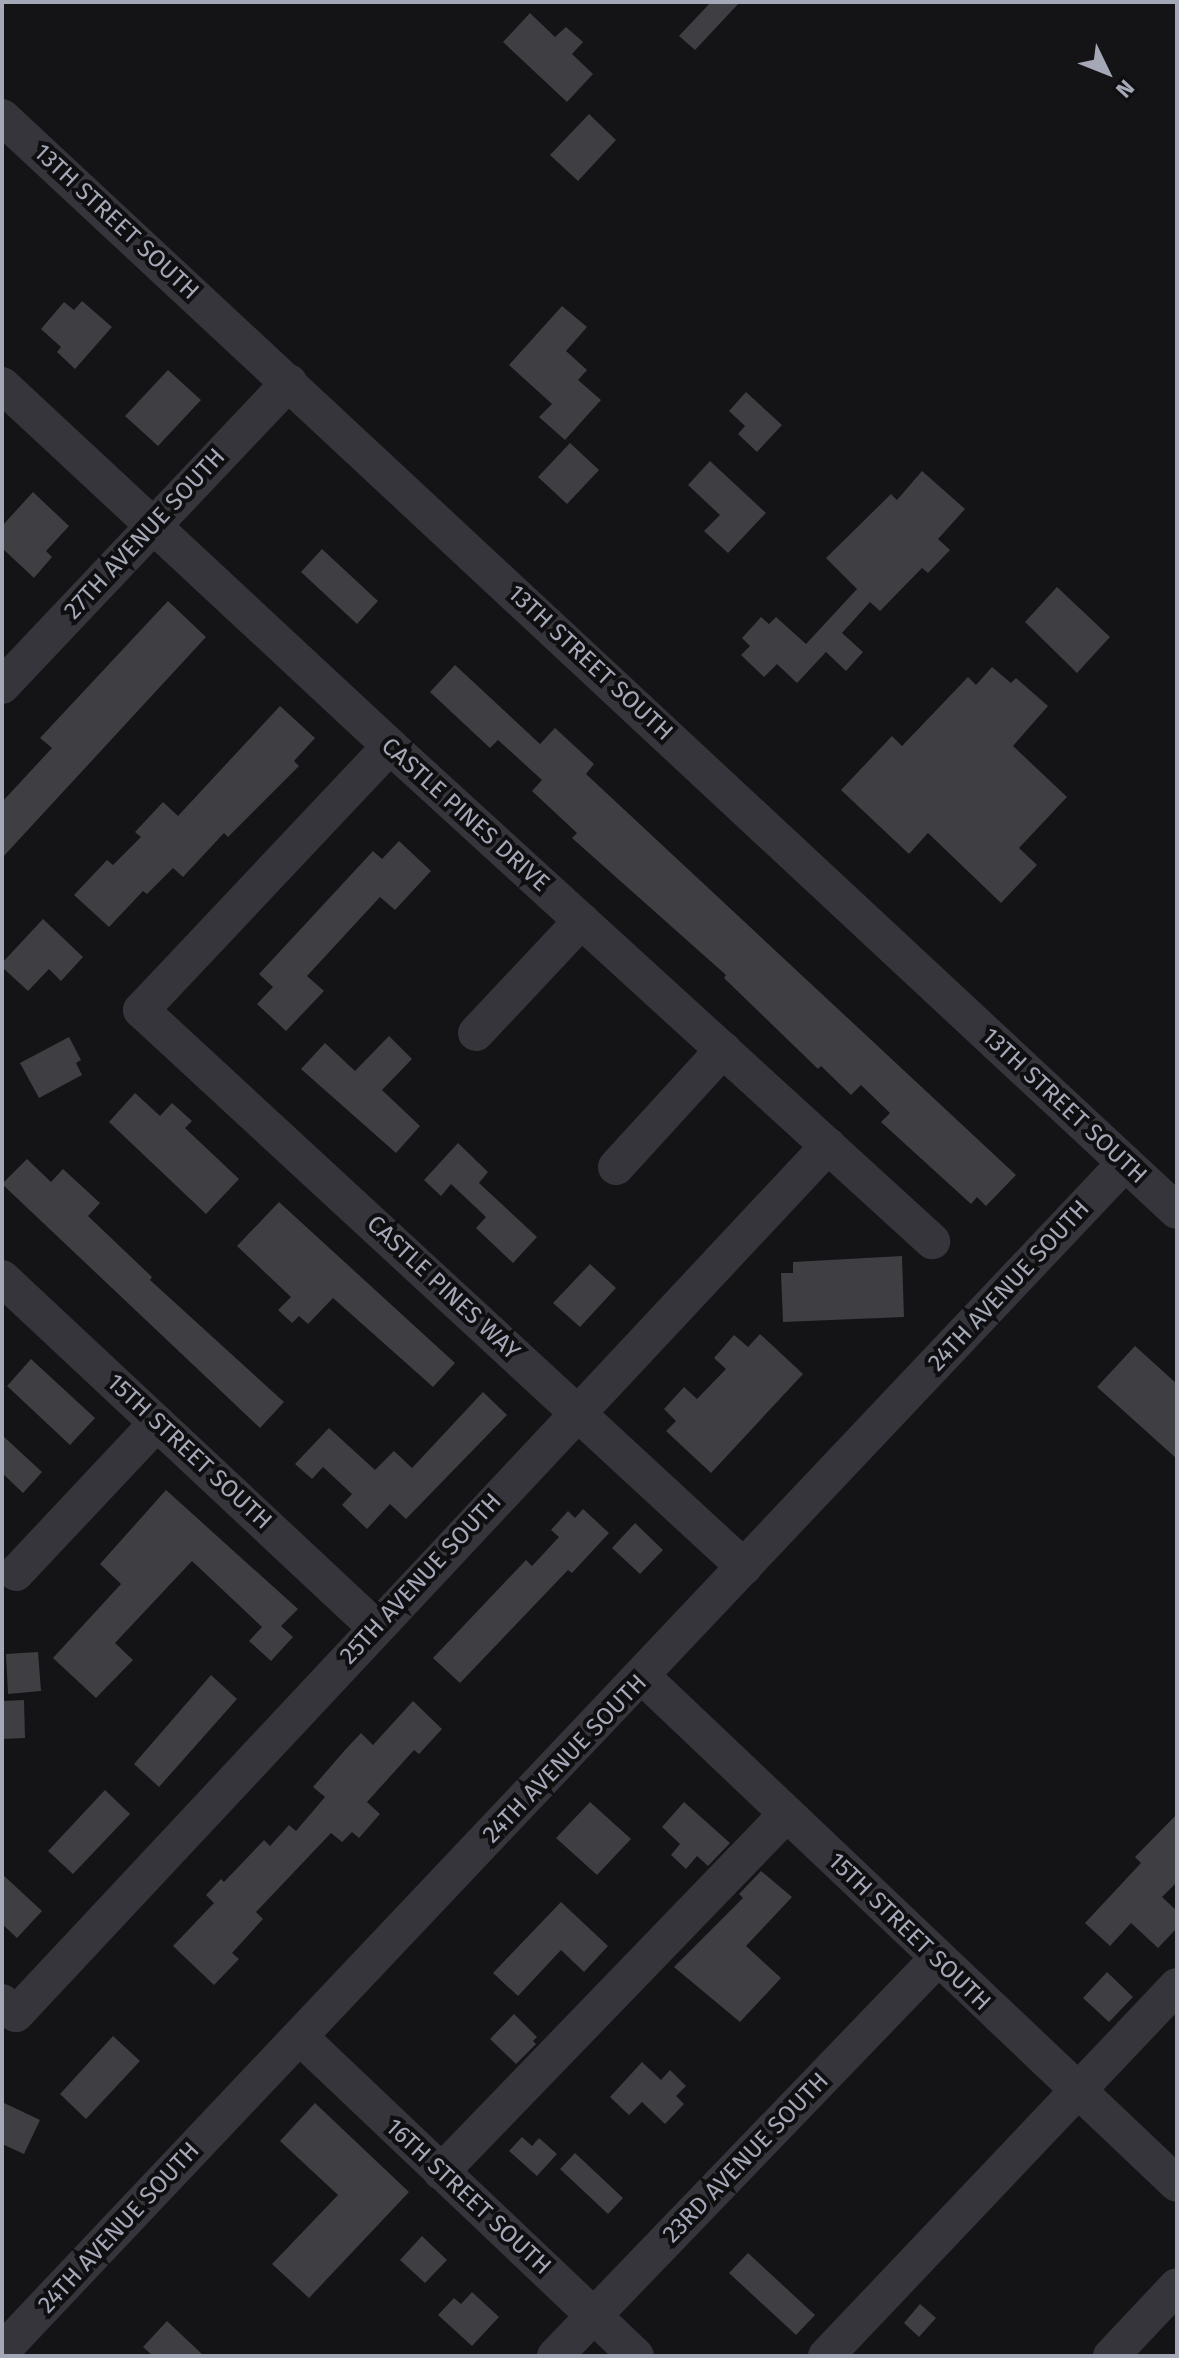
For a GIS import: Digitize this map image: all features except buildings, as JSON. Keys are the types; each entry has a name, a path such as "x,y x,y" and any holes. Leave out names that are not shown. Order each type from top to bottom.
{"street":[{"name":"13TH STREET SOUTH","path":"2,117 1177,1211"},
{"name":"27TH AVENUE SOUTH","path":"2,686 289,382"},
{"name":"CASTLE PINES DRIVE","path":"2,385 390,746 932,1241"},
{"name":"CASTLE PINES WAY","path":"390,746 141,1010 744,1567"},
{"path":"476,1033 581,921"},
{"path":"616,1167 723,1050"},
{"name":"25TH AVENUE SOUTH","path":"9,2008 375,1627 828,1146"},
{"name":"24TH AVENUE SOUTH","path":"2,2351 643,1677 1125,1163"},
{"name":"15TH STREET SOUTH","path":"2,1278 375,1627"},
{"path":"16,1573 157,1423"},
{"name":"15TH STREET SOUTH","path":"643,1677 1077,2093 1177,2184"},
{"path":"441,2172 787,1814"},
{"name":"23RD AVENUE SOUTH","path":"555,2356 937,1959"},
{"path":"826,2356 1177,1986"},
{"name":"16TH STREET SOUTH","path":"300,2037 636,2356"},
{"path":"1111,2356 1177,2286"}]}
